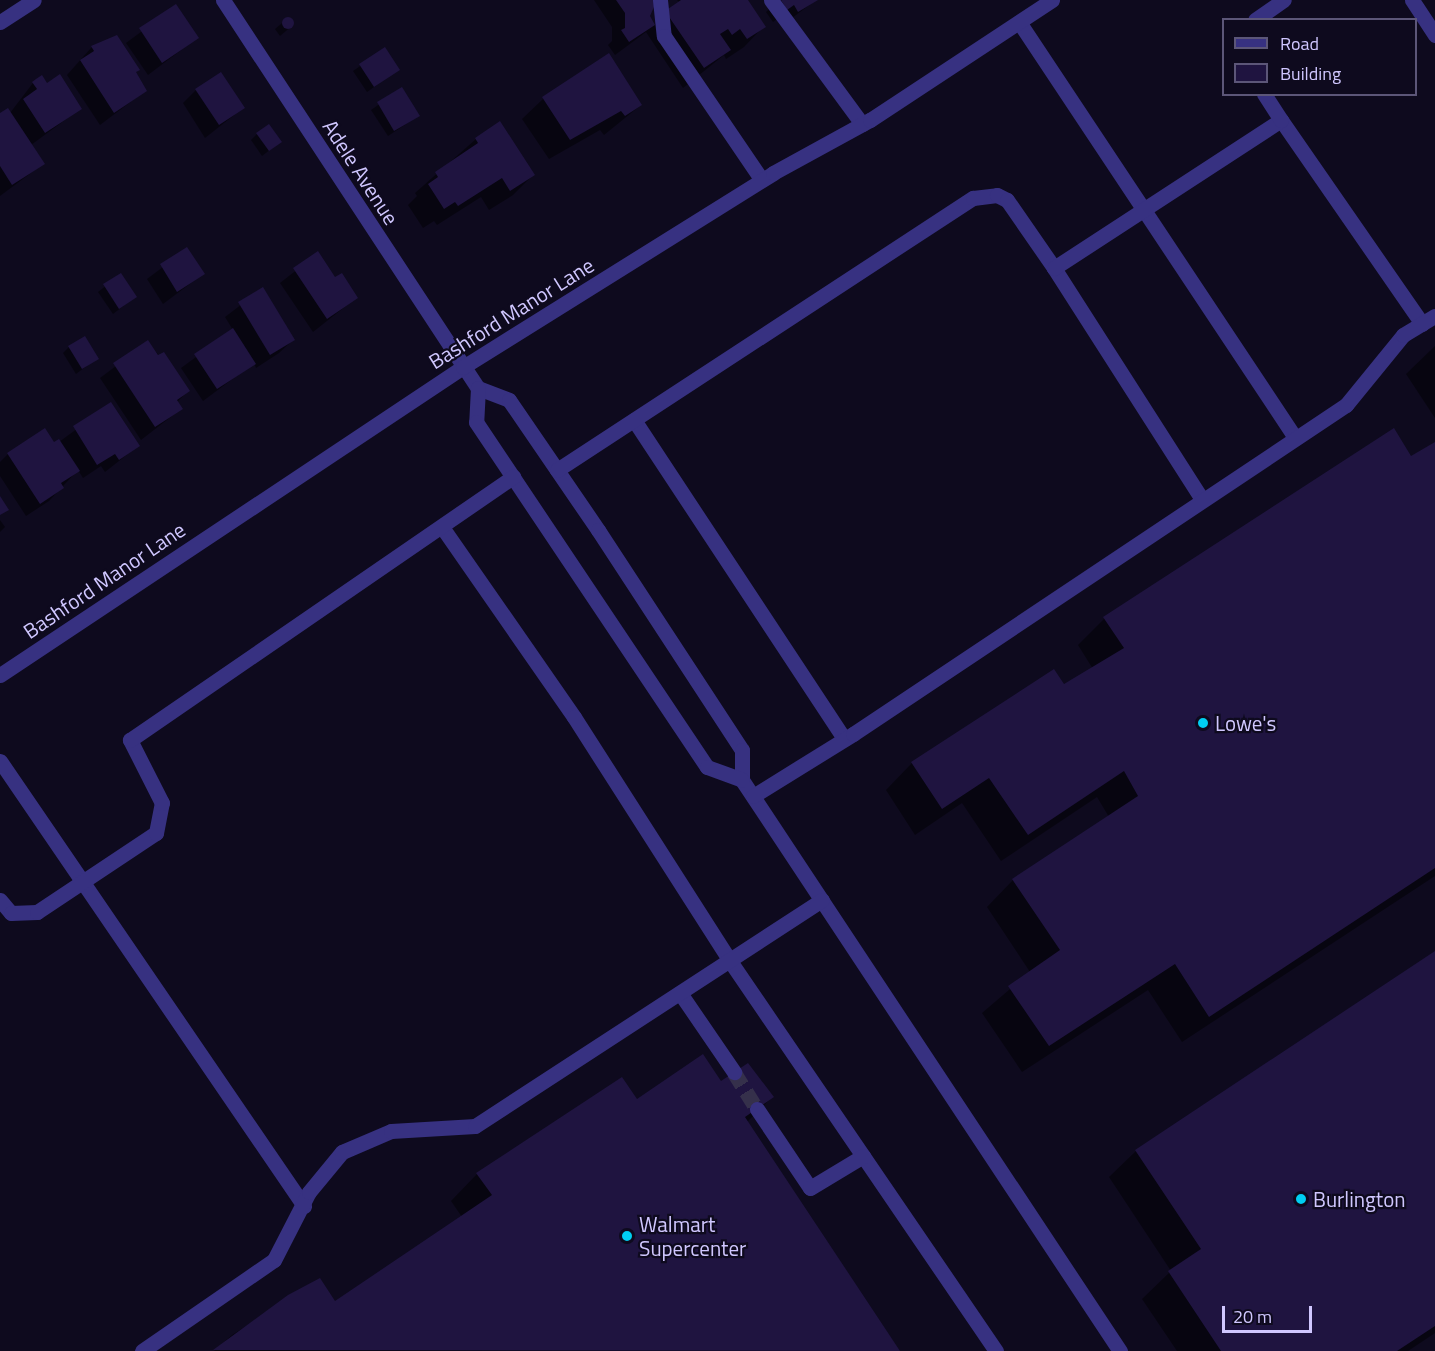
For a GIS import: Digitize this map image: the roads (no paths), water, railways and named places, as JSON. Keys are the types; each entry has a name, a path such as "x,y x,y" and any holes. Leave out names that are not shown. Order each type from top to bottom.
{"street":[{"path":"0,21 34,0"},
{"name":"Adele Avenue","path":"223,0 477,388"},
{"path":"660,0 664,36 762,180"},
{"path":"771,0 862,124"},
{"name":"Bashford Manor Lane","path":"0,675 463,367 762,180 862,124 1052,0"},
{"path":"1258,18 1284,0"},
{"path":"1412,0 1435,35"},
{"path":"1019,21 1295,437"},
{"path":"753,796 844,739 1346,405 1403,335 1429,320 1265,96"},
{"path":"1054,268 1281,120"},
{"path":"557,470 973,198 997,195 1007,200 1054,268 1202,499"},
{"path":"742,780 707,767 476,422 477,388 509,400 557,470 742,750 742,780 1120,1351"},
{"path":"634,420 844,739"},
{"path":"0,900 11,913 37,912 156,833 162,802 130,740 513,477"},
{"path":"442,527 574,717 730,961 996,1351"},
{"path":"0,760 80,883 304,1206"},
{"path":"142,1351 274,1260 320,1175 353,1145 391,1131 475,1126 822,900"},
{"path":"680,993 734,1072"},
{"path":"757,1109 810,1188 863,1156"}],"tunnel":[{"path":"734,1072 757,1109"}],"place":[{"name":"Lowe's","path":"1203,723"},
{"name":"Burlington","path":"1301,1199"},
{"name":"Walmart Supercenter","path":"627,1236"}]}
